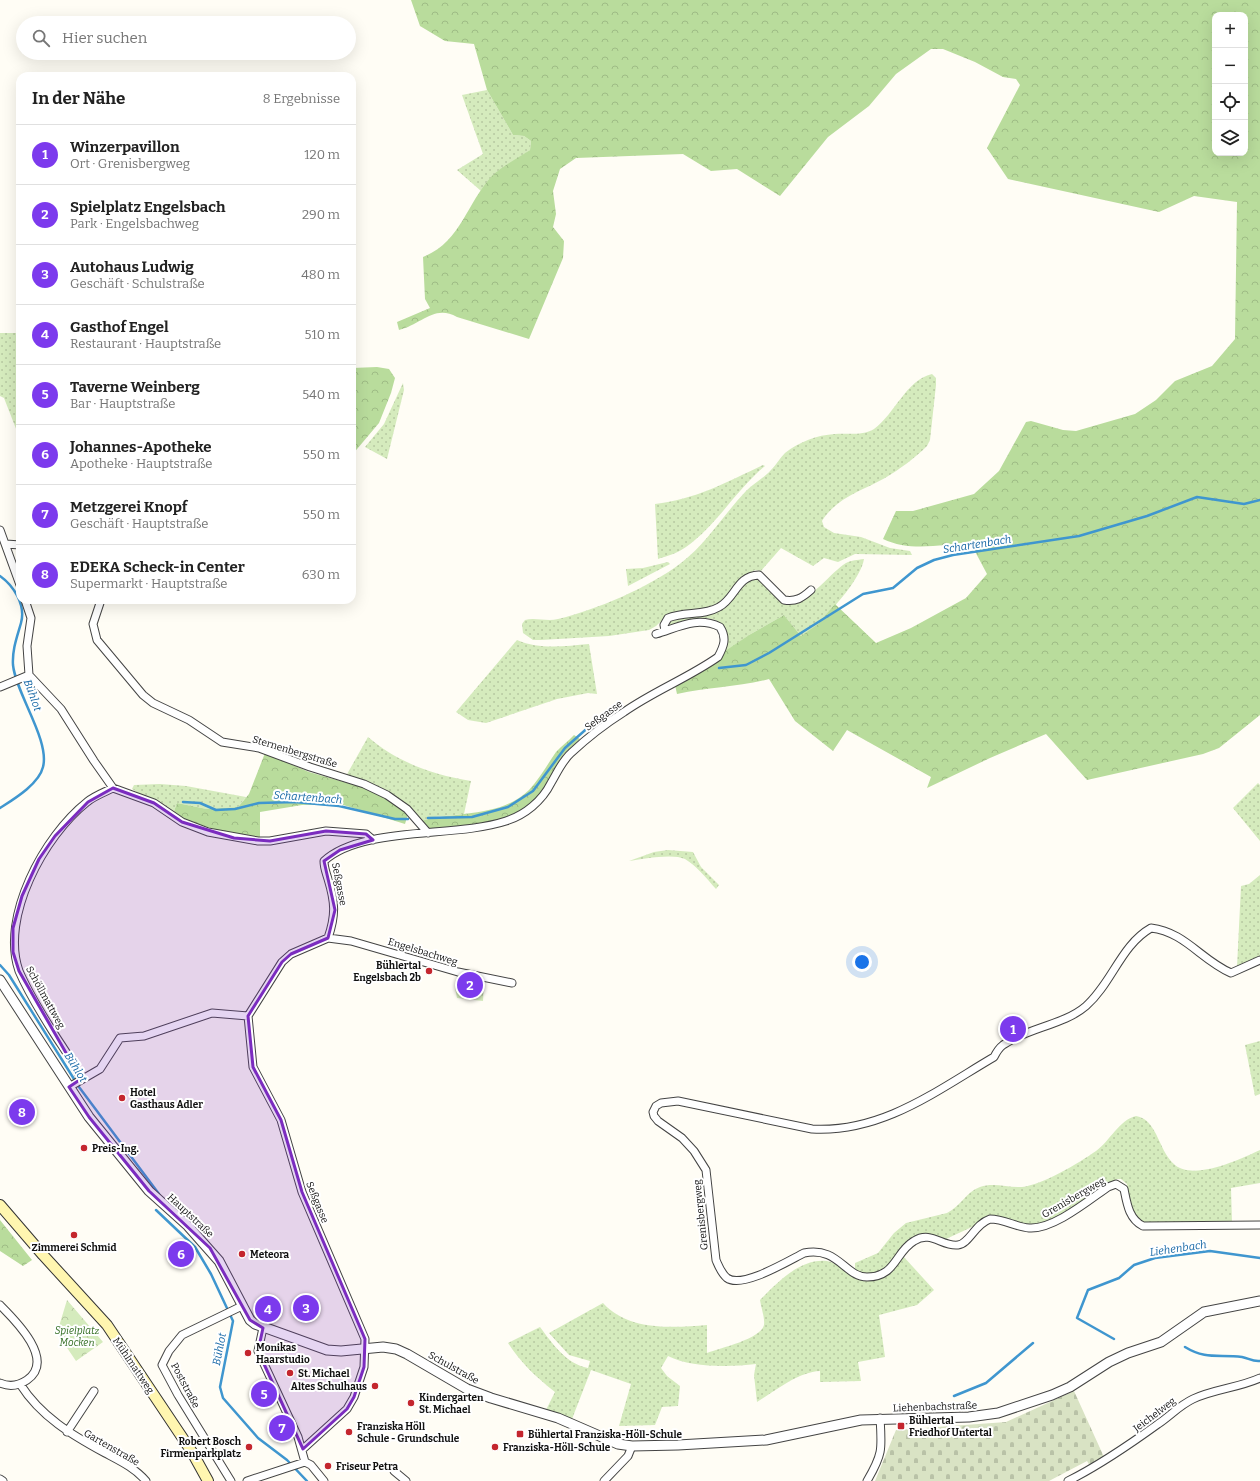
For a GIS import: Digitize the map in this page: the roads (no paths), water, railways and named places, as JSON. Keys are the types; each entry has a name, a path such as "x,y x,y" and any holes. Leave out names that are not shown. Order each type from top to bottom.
{"main road":[{"name":"Mühlmattweg","path":"0,1204 43,1255 106,1325 192,1452 208,1481"}],"street":[{"path":"0,530 16,573"},
{"path":"6,544 16,545"},
{"path":"665,631 664,625 668,618 691,612 708,612 721,606 739,584 750,575 759,574 784,600 792,601 802,598 811,590"},
{"path":"26,604 31,618 26,676"},
{"name":"Sternenbergstraße","path":"100,604 93,624 97,640 143,695 153,703 189,720 222,742 260,748 310,767 364,784 386,795 407,809 428,833"},
{"name":"Seßgasse","path":"328,938 334,922 335,910 328,878 324,868 324,861 340,850 373,840 463,830 506,821 525,812 537,803 568,755 580,744 623,712 718,657 723,648 725,637 720,627 707,621 696,621 656,634"},
{"path":"0,687 8,685 26,676"},
{"path":"26,676 61,709 113,788 154,803 175,818 195,827 234,838 270,841 326,831 366,834 373,840"},
{"name":"Schöllmattweg","path":"81,1080 77,1068 44,1019 19,971 13,952 13,928 15,916 39,859 55,836 88,802 113,788"},
{"name":"Grenisbergweg","path":"1260,960 1232,973 1219,968 1204,958 1183,939 1166,931 1151,928 1134,941 1086,1006 1069,1016 1037,1028 1002,1045 994,1057 922,1101 888,1117 859,1126 830,1130 805,1128 678,1101 661,1103 656,1106 653,1112 658,1121 682,1138 690,1146 706,1170 716,1260 721,1271 728,1279 737,1281 749,1279 804,1253 811,1252 820,1252 830,1256 859,1276 878,1276 892,1268 913,1241 931,1237 950,1244 960,1245 966,1241 977,1226 990,1219 1021,1227 1041,1227 1058,1220 1108,1187 1116,1184 1124,1189 1134,1222 1143,1226 1260,1225"},
{"path":"71,1086 100,1069 120,1038 144,1036 212,1014 248,1016 282,962 291,954 328,938"},
{"name":"Engelsbachweg","path":"328,938 351,941 458,972 512,983"},
{"name":"Hauptstraße","path":"0,980 71,1086 89,1117 149,1191 210,1248 220,1261 238,1307 250,1320 263,1328"},
{"name":"Seßgasse","path":"248,1016 253,1067 281,1120 302,1192 365,1339 366,1349 362,1376 354,1397 347,1409 303,1449"},
{"name":"Liehenbachstraße","path":"632,1446 766,1440 861,1420 880,1418 969,1417 998,1413 1023,1406 1070,1386 1109,1362 1128,1353 1161,1342 1204,1312 1260,1301"},
{"path":"0,1305 19,1324 30,1340 36,1354 37,1362 32,1374 20,1384 12,1385 0,1383"},
{"name":"Poststraße","path":"231,1481 178,1395 162,1365 168,1351 182,1335 238,1307"},
{"path":"263,1328 258,1351 303,1449 302,1463"},
{"name":"Schulstraße","path":"263,1328 326,1350 341,1352 383,1347 396,1349 408,1354 467,1388 490,1398 552,1416 574,1424 605,1439 632,1446"},
{"name":"Jeichelweg","path":"1068,1481 1108,1459 1164,1420 1181,1406 1193,1399 1210,1392 1245,1384 1260,1378"},
{"name":"Gartenstraße","path":"20,1384 28,1397 49,1418 67,1432 130,1468 146,1481"},
{"name":"Gartenstraße","path":"67,1432 94,1391"},
{"path":"866,1481 878,1462 882,1447 880,1418"},
{"path":"604,1481 628,1456 632,1446"},
{"path":"247,1481 279,1469 302,1463 311,1465 324,1481"},
{"path":"394,1471 406,1481"}],"waterway":[{"name":"Schartenbach","path":"719,668 746,665 769,653 863,594 893,588 917,568 934,560 953,555 1079,536 1147,516 1197,497 1244,504 1260,500"},
{"name":"Bühlot","path":"0,576 10,585 16,594"},
{"name":"Bühlot","path":"0,808 31,785 41,773 43,767 44,756 42,744 15,677 13,665 16,638 22,616 20,604"},
{"name":"Schartenbach","path":"428,818 472,817 508,807 533,791 565,748 592,724"},
{"name":"Schartenbach","path":"183,802 200,803 216,810 235,809 259,803 295,802 339,806 395,819 408,819"},
{"name":"Bühlot","path":"0,965 9,975 79,1087 159,1194"},
{"name":"Bühlot","path":"156,1210 195,1247 211,1274 233,1321 220,1387 223,1398 258,1438 287,1460 307,1481"},
{"name":"Liehenbach","path":"1114,1339 1077,1318 1088,1290 1119,1278 1134,1265 1155,1258 1210,1251 1260,1258"},
{"name":"Liehenbach","path":"954,1396 986,1383 1033,1343"},
{"path":"1185,1347 1200,1354 1213,1356 1234,1356 1260,1361"}],"place":[{"name":"Bühlertal Engelsbach 2b","path":"429,971"},
{"name":"Spielplatz Engelsbach","path":"470,985"},
{"name":"Winzerpavillon","path":"1013,1029"},
{"name":"Hotel Gasthaus Adler","path":"122,1098"},
{"name":"EDEKA Scheck-in Center","path":"22,1112"},
{"name":"Preis-Ing.","path":"84,1148"},
{"name":"Zimmerei Schmid","path":"74,1235"},
{"name":"Johannes-Apotheke","path":"181,1254"},
{"name":"Meteora","path":"242,1254"},
{"name":"Autohaus Ludwig","path":"306,1308"},
{"name":"Gasthof Engel","path":"268,1309"},
{"name":"Monikas Haarstudio","path":"248,1353"},
{"name":"St. Michael","path":"290,1373"},
{"name":"Altes Schulhaus","path":"375,1386"},
{"name":"Taverne Weinberg","path":"264,1394"},
{"name":"Kindergarten St. Michael","path":"411,1403"},
{"name":"Bühlertal Friedhof Untertal","path":"901,1426"},
{"name":"Metzgerei Knopf","path":"282,1428"},
{"name":"Franziska Höll Schule - Grundschule","path":"349,1432"},
{"name":"Bühlertal Franziska-Höll-Schule","path":"520,1434"},
{"name":"Robert Bosch Firmenparkplatz","path":"249,1447"},
{"name":"Franziska-Höll-Schule","path":"495,1447"},
{"name":"Friseur Petra","path":"328,1466"}],"park label":[{"name":"Spielplatz Mocken","path":"77,1336"}]}
